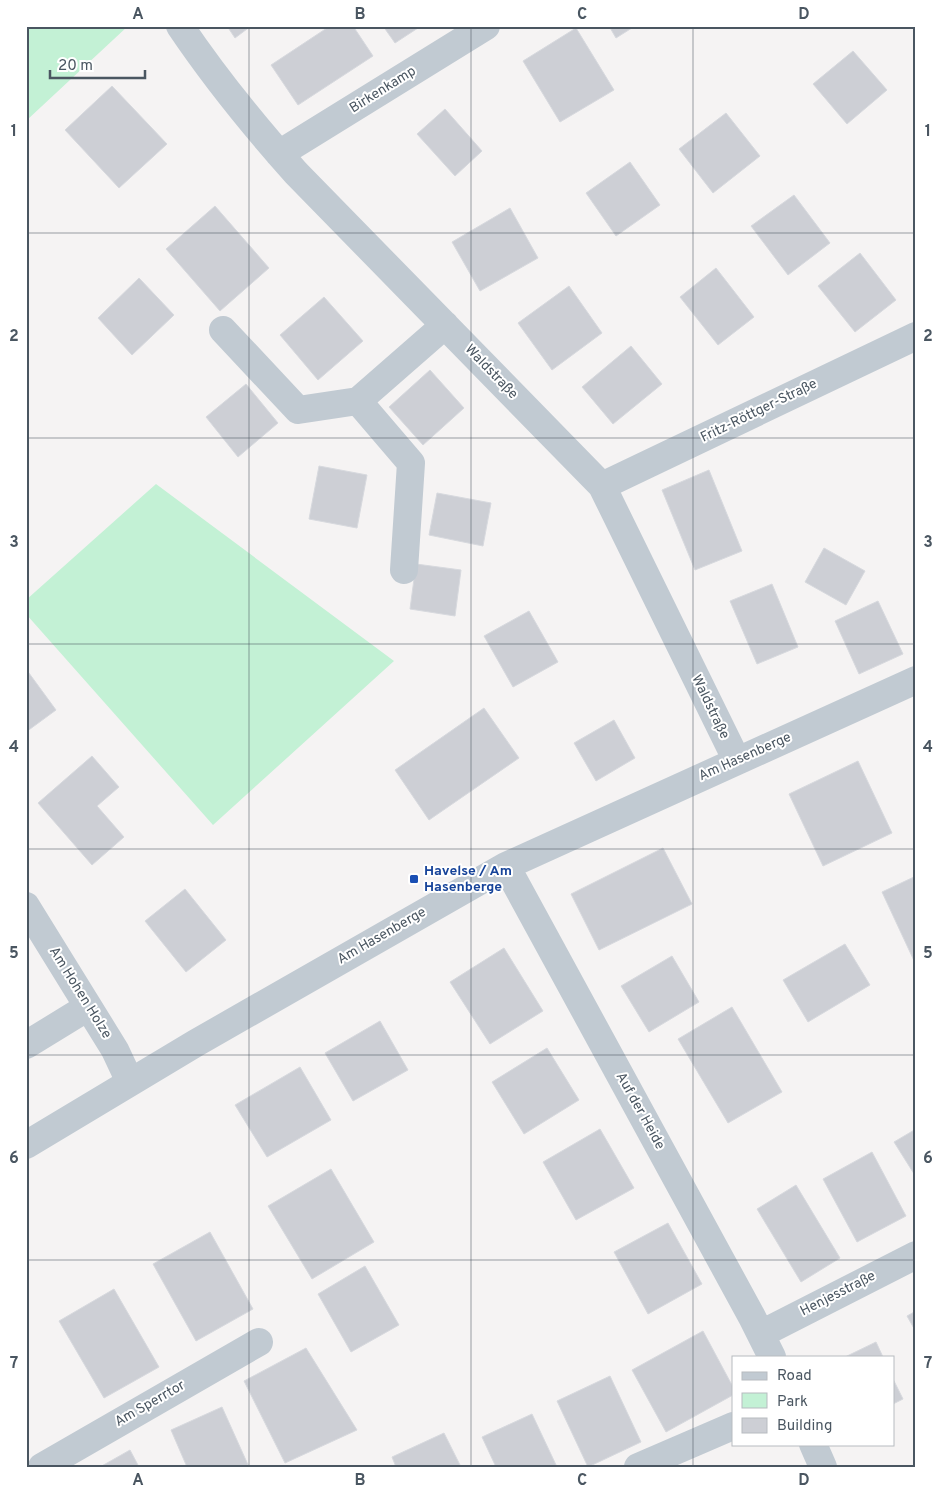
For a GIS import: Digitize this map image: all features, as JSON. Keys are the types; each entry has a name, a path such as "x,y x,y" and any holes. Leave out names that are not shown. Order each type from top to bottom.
{"street":[{"name":"Waldstraße","path":"180,26 219,79 279,154 602,486 737,761"},
{"name":"Birkenkamp","path":"279,154 486,26"},
{"path":"223,330 298,410 358,401 445,325"},
{"name":"Fritz-Röttger-Straße","path":"602,486 916,336"},
{"path":"358,401 411,463 404,570"},
{"name":"Am Hasenberge","path":"26,1145 130,1082 506,866 916,680"},
{"name":"Auf der Heide","path":"506,866 766,1345"},
{"name":"Am Hohen Holze","path":"26,906 115,1050 130,1082"},
{"path":"26,1045 88,1007"},
{"name":"Henjesstraße","path":"766,1345 916,1255"},
{"name":"Am Sperrtor","path":"42,1467 259,1342"},
{"path":"638,1467 732,1426"},
{"path":"814,1446 823,1467"}],"green space":[{"path":"26,26 128,26 27,120"},
{"path":"156,484 394,661 213,825 26,614 26,600"}],"building":[{"path":"227,26 251,26 235,38"},
{"path":"330,26 353,26 373,56 298,105 271,65"},
{"path":"383,26 421,26 395,43"},
{"path":"609,26 635,26 616,38"},
{"path":"576,28 614,90 560,122 523,61"},
{"path":"853,51 887,90 847,124 813,84"},
{"path":"112,86 167,144 119,188 65,130"},
{"path":"445,109 482,151 455,176 417,134"},
{"path":"726,113 760,156 713,193 679,149"},
{"path":"630,162 660,205 616,236 586,193"},
{"path":"794,195 830,243 788,275 751,226"},
{"path":"215,206 269,268 220,311 166,249"},
{"path":"510,208 538,258 480,291 452,242"},
{"path":"860,253 896,300 855,332 818,286"},
{"path":"716,268 754,317 718,345 680,297"},
{"path":"139,278 174,315 132,355 98,318"},
{"path":"569,286 602,333 552,370 518,323"},
{"path":"324,297 363,341 318,380 280,335"},
{"path":"631,346 662,384 613,424 582,387"},
{"path":"430,370 464,408 423,445 389,407"},
{"path":"246,384 278,423 238,457 206,417"},
{"path":"319,466 367,475 357,528 309,519"},
{"path":"709,470 742,551 695,570 662,490"},
{"path":"437,493 491,503 483,546 429,535"},
{"path":"824,548 865,571 846,605 805,582"},
{"path":"416,564 461,570 455,616 410,609"},
{"path":"772,584 798,647 757,664 730,601"},
{"path":"878,601 903,654 859,674 835,621"},
{"path":"529,611 558,662 513,687 484,636"},
{"path":"26,669 56,710 26,732"},
{"path":"484,708 519,758 429,820 395,770"},
{"path":"614,720 635,758 596,781 574,743"},
{"path":"92,756 119,787 97,806 124,837 92,865 38,803"},
{"path":"858,761 892,833 823,866 789,794"},
{"path":"663,848 692,904 599,950 571,894"},
{"path":"916,876 916,965 882,892"},
{"path":"185,889 226,940 186,972 145,921"},
{"path":"845,944 870,985 808,1022 783,980"},
{"path":"504,948 543,1011 490,1044 450,982"},
{"path":"672,956 699,1002 649,1032 621,986"},
{"path":"732,1007 782,1092 728,1123 678,1039"},
{"path":"380,1021 408,1070 353,1101 325,1053"},
{"path":"547,1048 579,1100 524,1134 492,1082"},
{"path":"300,1067 331,1120 267,1157 235,1105"},
{"path":"600,1129 634,1188 576,1220 543,1162"},
{"path":"916,1129 916,1177 894,1142"},
{"path":"872,1152 906,1216 857,1242 823,1179"},
{"path":"331,1169 374,1242 312,1279 268,1206"},
{"path":"796,1185 840,1258 801,1282 757,1209"},
{"path":"668,1223 702,1284 648,1314 614,1252"},
{"path":"210,1232 253,1309 196,1341 153,1264"},
{"path":"365,1266 399,1325 351,1352 318,1294"},
{"path":"114,1289 159,1367 104,1398 59,1321"},
{"path":"916,1311 916,1332 907,1316"},
{"path":"703,1331 732,1385 732,1396 666,1432 632,1370"},
{"path":"876,1342 883,1356 847,1356"},
{"path":"306,1348 357,1430 285,1463 244,1381"},
{"path":"610,1376 641,1442 588,1467 557,1401"},
{"path":"894,1381 903,1399 894,1404"},
{"path":"222,1407 249,1467 187,1467 171,1430"},
{"path":"532,1414 557,1467 496,1467 482,1437"},
{"path":"444,1433 461,1467 396,1467 392,1457"},
{"path":"130,1450 139,1467 100,1467"}],"place":[{"name":"Havelse / Am Hasenberge","path":"414,879"}]}
